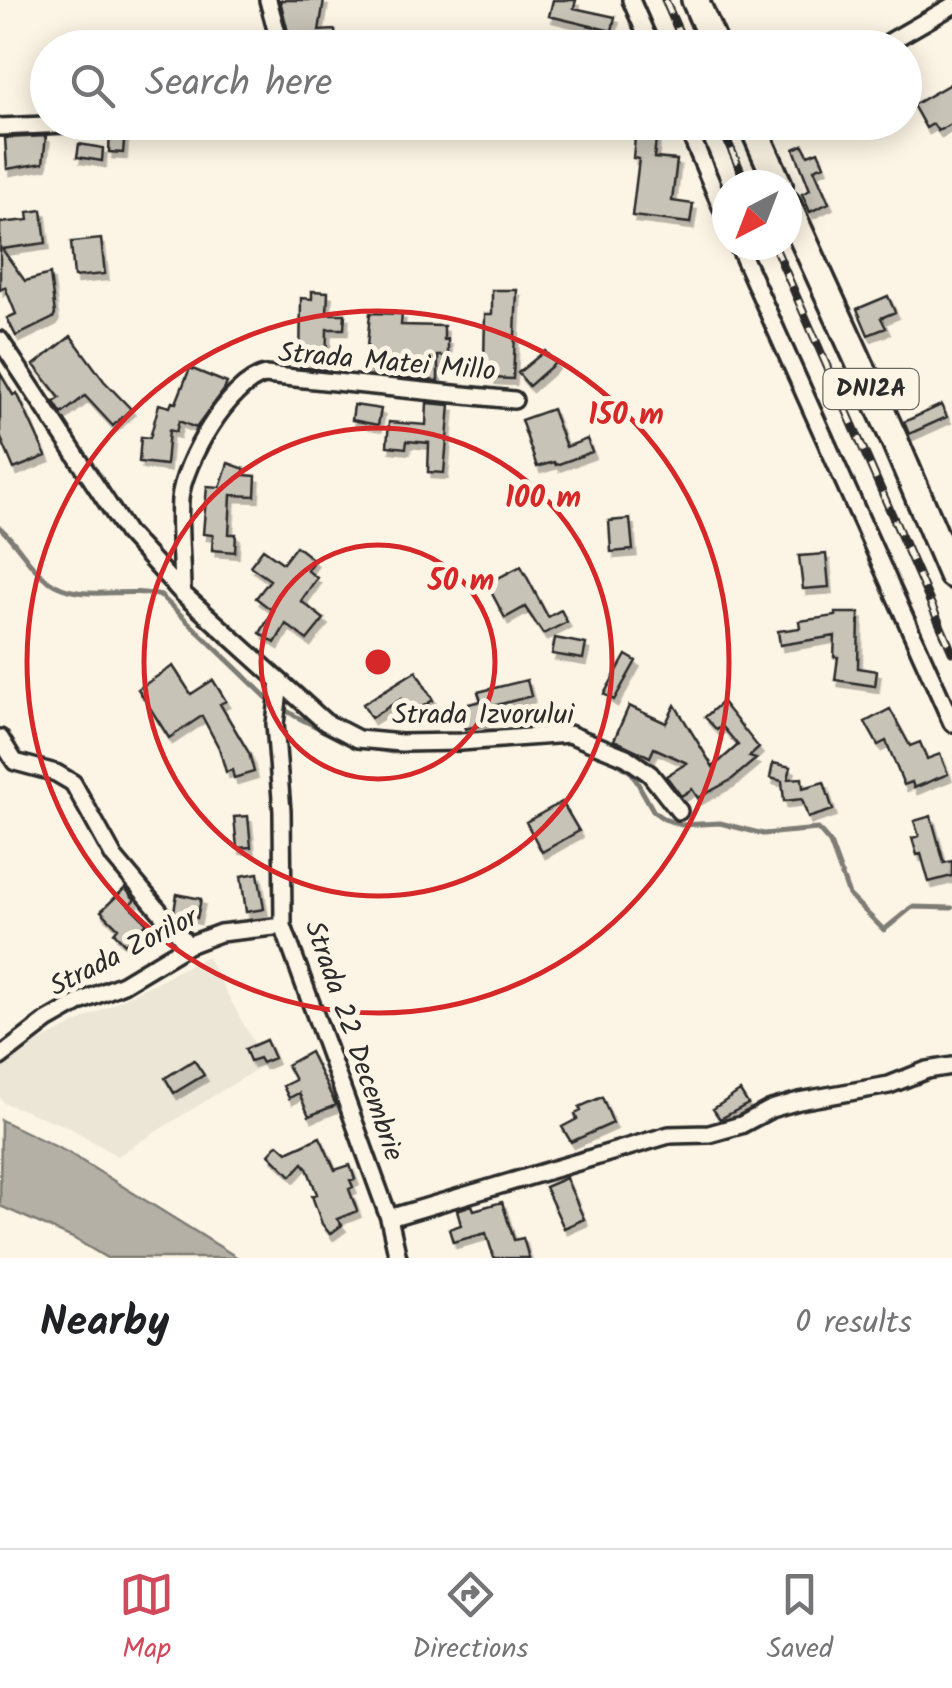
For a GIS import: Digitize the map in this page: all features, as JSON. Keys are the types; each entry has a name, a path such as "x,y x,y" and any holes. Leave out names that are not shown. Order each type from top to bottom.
{"main road":[{"path":"694,0 708,30"},
{"path":"759,140 772,170"},
{"name":"DN12A","path":"802,237 952,575"}],"street":[{"path":"268,0 276,30"},
{"path":"631,0 644,30"},
{"path":"910,30 952,6"},
{"path":"0,127 30,126"},
{"path":"693,140 712,185"},
{"path":"745,260 952,723"},
{"path":"0,340 112,513 278,698"},
{"name":"Strada Matei Millo","path":"182,593 183,482 232,396 254,377 376,384 514,400"},
{"name":"Strada Izvorului","path":"278,698 358,739 461,742 569,734 626,757 650,774 679,810"},
{"name":"Strada 22 Decembrie","path":"278,698 284,926 389,1218 398,1258"},
{"path":"0,738 15,762 56,773 72,783 114,857 188,946"},
{"name":"Strada Zorilor","path":"0,1057 47,1021 123,984 188,946 220,933 284,926"},
{"path":"389,1218 669,1135 709,1134 742,1125 798,1100 874,1088 952,1066"}],"shaded area":[{"path":"207,956 265,1064 117,1156 69,1127 4,1103 0,1097 0,1062"},
{"path":"1,1120 69,1153 238,1258 107,1258 73,1238 0,1206"}],"building":[{"path":"280,0 324,0 319,30 288,30"},
{"path":"553,0 576,0 574,8 615,17 612,30 608,30 549,16"},
{"path":"952,83 952,123 938,131 933,124 926,128 922,100"},
{"path":"5,138 46,140 43,163 7,169"},
{"path":"110,140 124,140 123,153 109,152"},
{"path":"635,140 656,140 654,158 677,160 672,201 693,204 690,223 632,216 639,159 633,158"},
{"path":"79,144 103,148 102,161 77,157"},
{"path":"803,145 808,155 818,151 824,165 814,169 829,203 810,212 802,194 810,190 794,149"},
{"path":"42,210 46,243 2,249 25,281 50,274 55,314 16,336 7,318 16,314 5,287 0,290 0,223 29,220 28,212"},
{"path":"101,239 105,274 74,277 71,242"},
{"path":"492,290 517,290 513,379 492,378 492,364 484,364 485,314 492,314"},
{"path":"312,291 328,292 327,314 345,314 344,329 327,329 326,370 300,367 301,298 312,299"},
{"path":"888,296 895,312 881,318 886,328 868,335 857,309"},
{"path":"370,313 402,314 401,325 444,326 448,356 438,356 438,381 397,377 397,370 365,369"},
{"path":"71,336 104,381 131,409 113,426 85,396 62,414 54,402 60,398 34,365"},
{"path":"545,351 555,363 529,386 518,373"},
{"path":"190,368 227,383 224,390 196,428 179,421 176,432 169,430 166,465 139,462 141,437 150,438 159,404 170,407 172,402 176,403"},
{"path":"0,373 13,395 17,393 46,456 14,469 0,436"},
{"path":"427,403 450,405 444,473 428,472 429,443 407,441 406,448 387,446 389,422 426,425"},
{"path":"354,405 381,409 378,425 352,420"},
{"path":"941,405 947,417 909,434 904,422"},
{"path":"552,409 566,447 587,439 592,452 556,465 554,462 537,467 521,420"},
{"path":"228,463 245,469 243,475 256,476 255,496 231,495 229,534 236,534 235,552 212,550 213,535 203,534 207,486 220,487"},
{"path":"630,519 633,550 611,552 609,521"},
{"path":"296,546 314,560 307,570 317,578 301,601 324,619 307,640 286,624 275,643 260,633 273,611 256,598 270,580 250,566 263,549 283,563"},
{"path":"826,554 829,587 803,589 799,556"},
{"path":"521,566 548,617 561,610 567,622 543,634 525,607 505,618 487,584"},
{"path":"836,613 859,613 858,668 877,671 875,686 835,680 835,636 780,645 778,631 800,628 799,621"},
{"path":"555,638 586,644 583,659 552,654"},
{"path":"626,655 636,661 614,700 604,694"},
{"path":"173,666 191,694 213,680 226,701 220,704 249,753 254,772 234,778 232,770 226,772 219,748 202,716 169,738 138,689"},
{"path":"416,671 433,700 410,714 401,699 371,718 363,704"},
{"path":"527,680 531,696 486,708 490,723 465,729 460,706 481,701 478,692"},
{"path":"722,702 759,748 749,757 756,759 731,780 698,798 692,789 681,796 666,776 687,763 654,748 650,757 614,740 629,706 666,723 675,705 713,767 738,745 722,726 717,730 705,717"},
{"path":"890,709 910,746 920,742 927,759 940,754 948,774 914,788 912,782 904,785 886,741 878,745 865,722"},
{"path":"773,763 791,767 788,779 802,778 803,788 824,782 833,810 808,818 802,799 784,801 782,781 770,778"},
{"path":"562,802 579,831 542,852 526,822"},
{"path":"248,816 251,847 237,848 234,817"},
{"path":"931,816 944,863 952,861 952,876 929,882 912,838 919,836 914,821"},
{"path":"258,873 264,909 246,912 241,876"},
{"path":"125,888 135,900 129,905 147,923 125,944 114,933 118,928 101,911"},
{"path":"177,894 201,899 197,918 174,911"},
{"path":"266,1040 274,1058 262,1063 259,1058 250,1061 245,1049"},
{"path":"310,1052 336,1105 309,1116 299,1093 289,1098 283,1086 295,1080 287,1065"},
{"path":"194,1060 204,1075 174,1093 165,1078"},
{"path":"740,1091 748,1104 720,1119 713,1109"},
{"path":"602,1097 613,1123 571,1142 562,1127 577,1119 579,1107"},
{"path":"320,1137 335,1170 350,1165 355,1179 350,1180 353,1187 349,1189 357,1211 337,1219 342,1225 330,1234 312,1196 317,1194 307,1168 303,1163 291,1176 269,1154 278,1144 287,1152"},
{"path":"566,1178 584,1219 564,1228 545,1187"},
{"path":"502,1202 514,1240 523,1238 529,1258 494,1258 486,1233 453,1242 449,1229 461,1225 457,1210"}],"waterway":[{"path":"0,528 40,574 60,587 74,592 161,596 267,698 345,741"},
{"path":"365,747 392,752 453,749"},
{"path":"610,758 632,773 654,812 681,825 720,823 763,834 818,829 830,843 849,895 884,930 912,907 952,908"}],"railway":[{"path":"665,0 678,30"},
{"path":"727,140 740,170"},
{"path":"781,260 952,652"}]}
